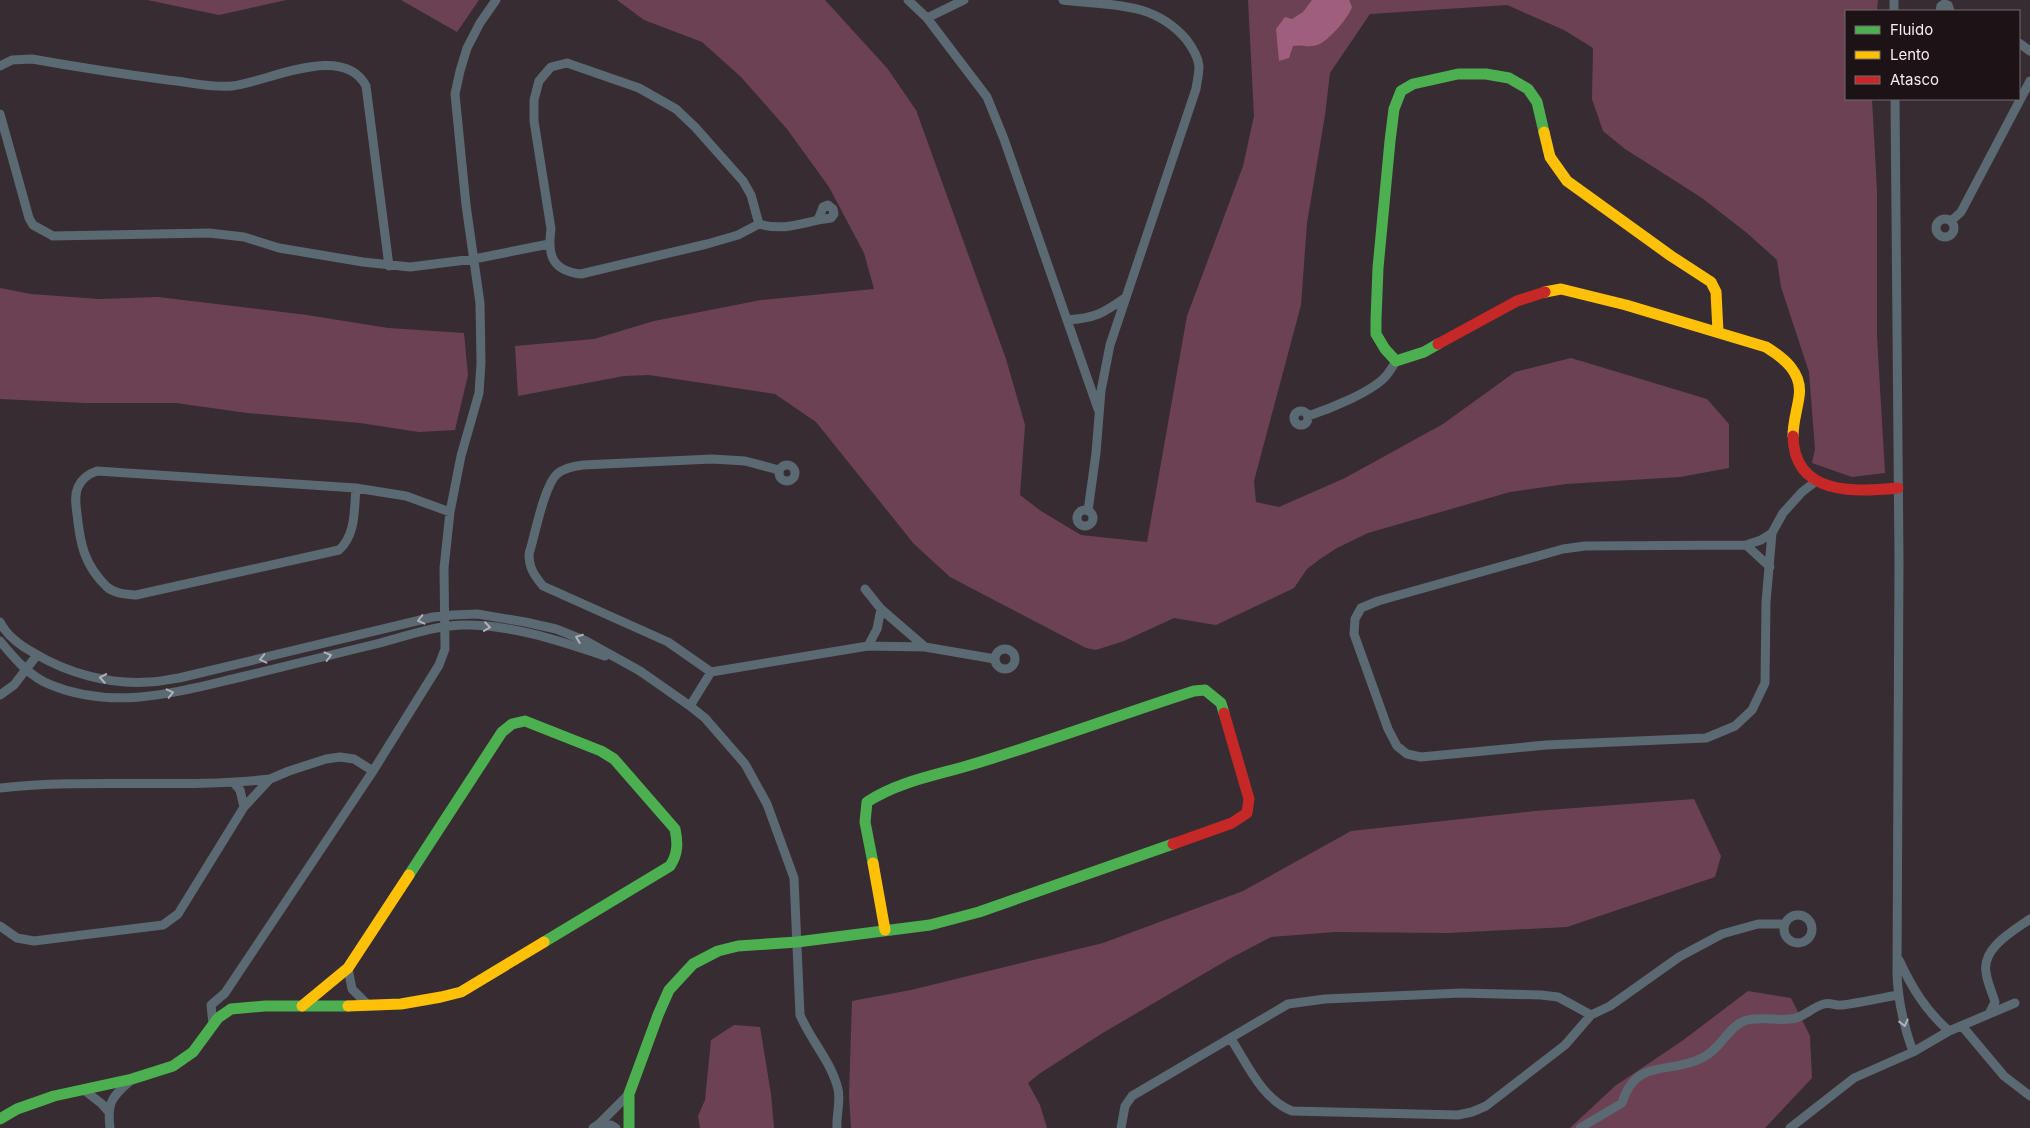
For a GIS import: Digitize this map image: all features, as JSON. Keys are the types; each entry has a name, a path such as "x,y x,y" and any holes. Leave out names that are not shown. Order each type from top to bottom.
{"street":[{"path":"213,1024 211,1005 224,994 373,771 439,665 445,650 443,616 444,568 450,512 461,456 479,393 481,363 480,303 465,195 455,94 467,48 480,23 496,0"},
{"path":"908,0 927,18 987,98 1004,139 1099,411"},
{"path":"927,18 964,0"},
{"path":"1063,0 1130,6 1156,14 1176,27 1193,48 1199,66 1196,89 1110,345 1099,411 1094,475 1088,511"},
{"path":"1940,10 1944,4 1948,5 1950,10"},
{"path":"0,66 12,60 32,59 214,87 257,81 313,66 345,67 356,73 366,86 389,266"},
{"path":"760,224 751,195 743,181 695,127 676,109 639,88 567,63 551,68 539,81 534,100 534,121 551,229 549,244 554,261 561,270 581,274 707,244 738,234 760,224 786,228 818,220"},
{"path":"1396,361 1385,349 1376,334 1378,268 1394,109 1402,91 1412,84 1458,74 1486,74 1509,78 1528,89 1537,102 1550,157 1557,169 1567,181 1671,256 1711,282 1716,292 1718,332"},
{"path":"2020,100 2030,81"},
{"path":"1895,100 1898,488 1898,995 1912,1052"},
{"path":"1951,221 1960,212 2020,100"},
{"path":"0,114 29,218 33,225 53,236 227,234 279,248 389,266 410,267 474,259 549,244"},
{"path":"1308,416 1330,409 1365,390 1384,378 1396,361 1424,352 1517,301 1544,292 1561,289 1766,347 1787,362 1799,380 1792,444 1800,466 1815,482 1843,491 1865,492 1898,488"},
{"path":"1067,320 1084,319 1103,314 1125,298"},
{"path":"779,470 744,462 712,459 570,467 558,472 550,482 529,554 529,565 542,586 668,642 711,672 868,646 925,647 995,659"},
{"path":"356,488 351,535 346,544 339,550 136,595 121,594 108,588 86,557 80,544 75,496 78,487 86,476 97,470 356,488 406,496 450,512"},
{"path":"1772,533 1761,540 1746,545 1584,546 1563,549 1361,608 1355,619 1354,634 1388,729 1397,746 1408,754 1421,758 1555,744 1706,738 1735,726 1752,710 1765,683 1766,602 1772,533 1783,513 1802,492 1815,482"},
{"path":"1746,545 1770,567"},
{"path":"865,589 881,609 925,647"},
{"path":"868,646 877,628 881,609"},
{"path":"0,622 17,642 50,663 76,674 115,680 148,682 207,672 443,616 477,614 556,629 586,641 640,670 705,718 745,764 767,804 794,878 800,1015 825,1058 838,1090 837,1128"},
{"path":"0,641 27,670 50,685 98,697 153,697 460,625 508,630 544,637 622,661"},
{"path":"0,695 14,685 37,655"},
{"path":"690,706 711,672"},
{"path":"629,1128 629,1094 669,990 693,964 718,951 738,946 797,942 930,925 979,912 1232,823 1246,813 1249,799 1221,703 1205,690 1194,691 1018,750 950,771 906,782 881,792 867,802 865,822 885,930"},
{"path":"0,1119 29,1103 130,1081 176,1065 188,1057 201,1043 213,1024 229,1009 370,1006 438,999 461,992 670,866 677,855 679,842 675,829 614,758 525,721 512,724 502,732 348,968 302,1006"},
{"path":"0,788 37,784 234,783 270,779 326,759 340,757 354,759 373,771"},
{"path":"0,926 17,938 34,941 163,925 178,914 244,807 270,779"},
{"path":"234,783 240,790 244,807"},
{"path":"1989,1014 1995,1002 1986,972 1986,960 1994,947 2030,919"},
{"path":"1231,1039 1264,1091 1274,1101 1292,1111 1458,1114 1472,1112 1486,1106 1565,1045 1591,1015 1610,1006 1679,957 1722,934 1758,924 1785,924"},
{"path":"1898,958 1919,999 1933,1017 1949,1031"},
{"path":"348,968 352,988 370,1006"},
{"path":"1121,1128 1125,1106 1132,1096 1288,1004 1325,999 1461,993 1541,995 1558,997 1591,1015"},
{"path":"224,994 229,1009"},
{"path":"1580,1128 1622,1103 1626,1090 1632,1080 1644,1073 1703,1058 1722,1043 1732,1028 1745,1021 1763,1019 1792,1020 1815,1006 1827,1003 1840,1005 1898,995"},
{"path":"1790,1128 1854,1078 1912,1052 1949,1031 2015,1003"},
{"path":"1962,1026 2004,1076 2030,1096"},
{"path":"110,1128 108,1111 116,1095 130,1081"},
{"path":"84,1090 108,1111"},
{"path":"596,1126 629,1094"},
{"path":"596,1126 610,1125 616,1128"}],"shaded area":[{"path":"147,0 286,0 219,15"},
{"path":"401,0 479,0 457,32"},
{"path":"617,0 825,0 887,68 916,110 1006,359 1025,425 1020,495 1041,511 1081,535 1147,542 1187,316 1243,166 1254,116 1248,0 1878,0 1877,10 1845,10 1845,100 1872,100 1877,191 1877,337 1885,473 1852,477 1812,463 1815,449 1809,372 1781,287 1777,260 1747,233 1702,198 1625,149 1603,131 1592,99 1593,48 1564,30 1507,5 1370,14 1330,73 1307,223 1301,305 1254,481 1256,502 1279,507 1345,478 1443,424 1515,372 1571,358 1707,399 1729,424 1729,468 1680,477 1566,484 1510,492 1368,533 1337,548 1320,559 1307,569 1294,588 1216,625 1174,618 1124,641 1096,650 1086,648 950,577 914,544 816,422 775,394 649,375 624,376 518,396 515,346 594,339 654,321 761,300 874,289 864,253 829,187 787,129 741,77 702,42 644,20"},
{"path":"1312,0 1349,0 1352,7 1343,23 1322,43 1314,46 1293,46 1289,58 1279,61 1276,29 1285,17 1292,19 1303,12"},
{"path":"0,288 31,294 99,299 158,297 307,315 388,328 464,333 468,375 455,430 419,432 360,423 247,413 176,403 86,403 0,399"},
{"path":"1694,799 1721,856 1715,877 1567,927 1448,933 1335,932 1271,937 1229,959 1101,1034 1028,1083 1040,1105 1047,1128 851,1128 849,1095 852,1001 911,990 1103,943 1243,891 1351,831 1535,811"},
{"path":"1748,991 1791,998 1810,1036 1812,1078 1765,1128 1570,1128 1615,1086 1682,1041"},
{"path":"734,1025 760,1027 771,1094 774,1128 700,1128 698,1116 705,1100 711,1040"}],"traffic: fast":[{"path":"1438,344 1424,352 1396,361 1385,349 1376,334 1378,268 1390,141 1394,109 1401,91 1413,84 1458,74 1486,74 1509,78 1528,89 1537,102 1544,132"},
{"path":"873,863 865,822 867,802 893,788 1004,755 1194,691 1205,690 1221,703 1224,713"},
{"path":"409,875 502,732 512,724 525,721 601,751 614,759 675,829 677,844 675,857 670,866 544,942"},
{"path":"629,1128 629,1094 658,1015 669,990 693,964 718,951 738,946 797,942 930,925 979,912 1173,844"},
{"path":"0,1119 17,1109 54,1096 132,1079 173,1066 193,1052 218,1018 231,1009 265,1006 348,1006"}],"traffic: slow":[{"path":"1544,132 1550,157 1567,181 1671,256 1711,282 1716,292 1718,332"},
{"path":"1545,292 1561,289 1626,305 1766,347 1791,367 1798,381 1799,397 1793,436"},
{"path":"873,863 885,930"},
{"path":"302,1006 348,968 409,875"},
{"path":"348,1006 401,1004 461,992 544,942"}],"traffic: jam":[{"path":"1438,344 1517,301 1545,292"},
{"path":"1793,436 1796,456 1804,470 1815,480 1830,486 1846,489 1898,488"},
{"path":"1173,844 1232,823 1247,813 1249,799 1224,713"}]}
